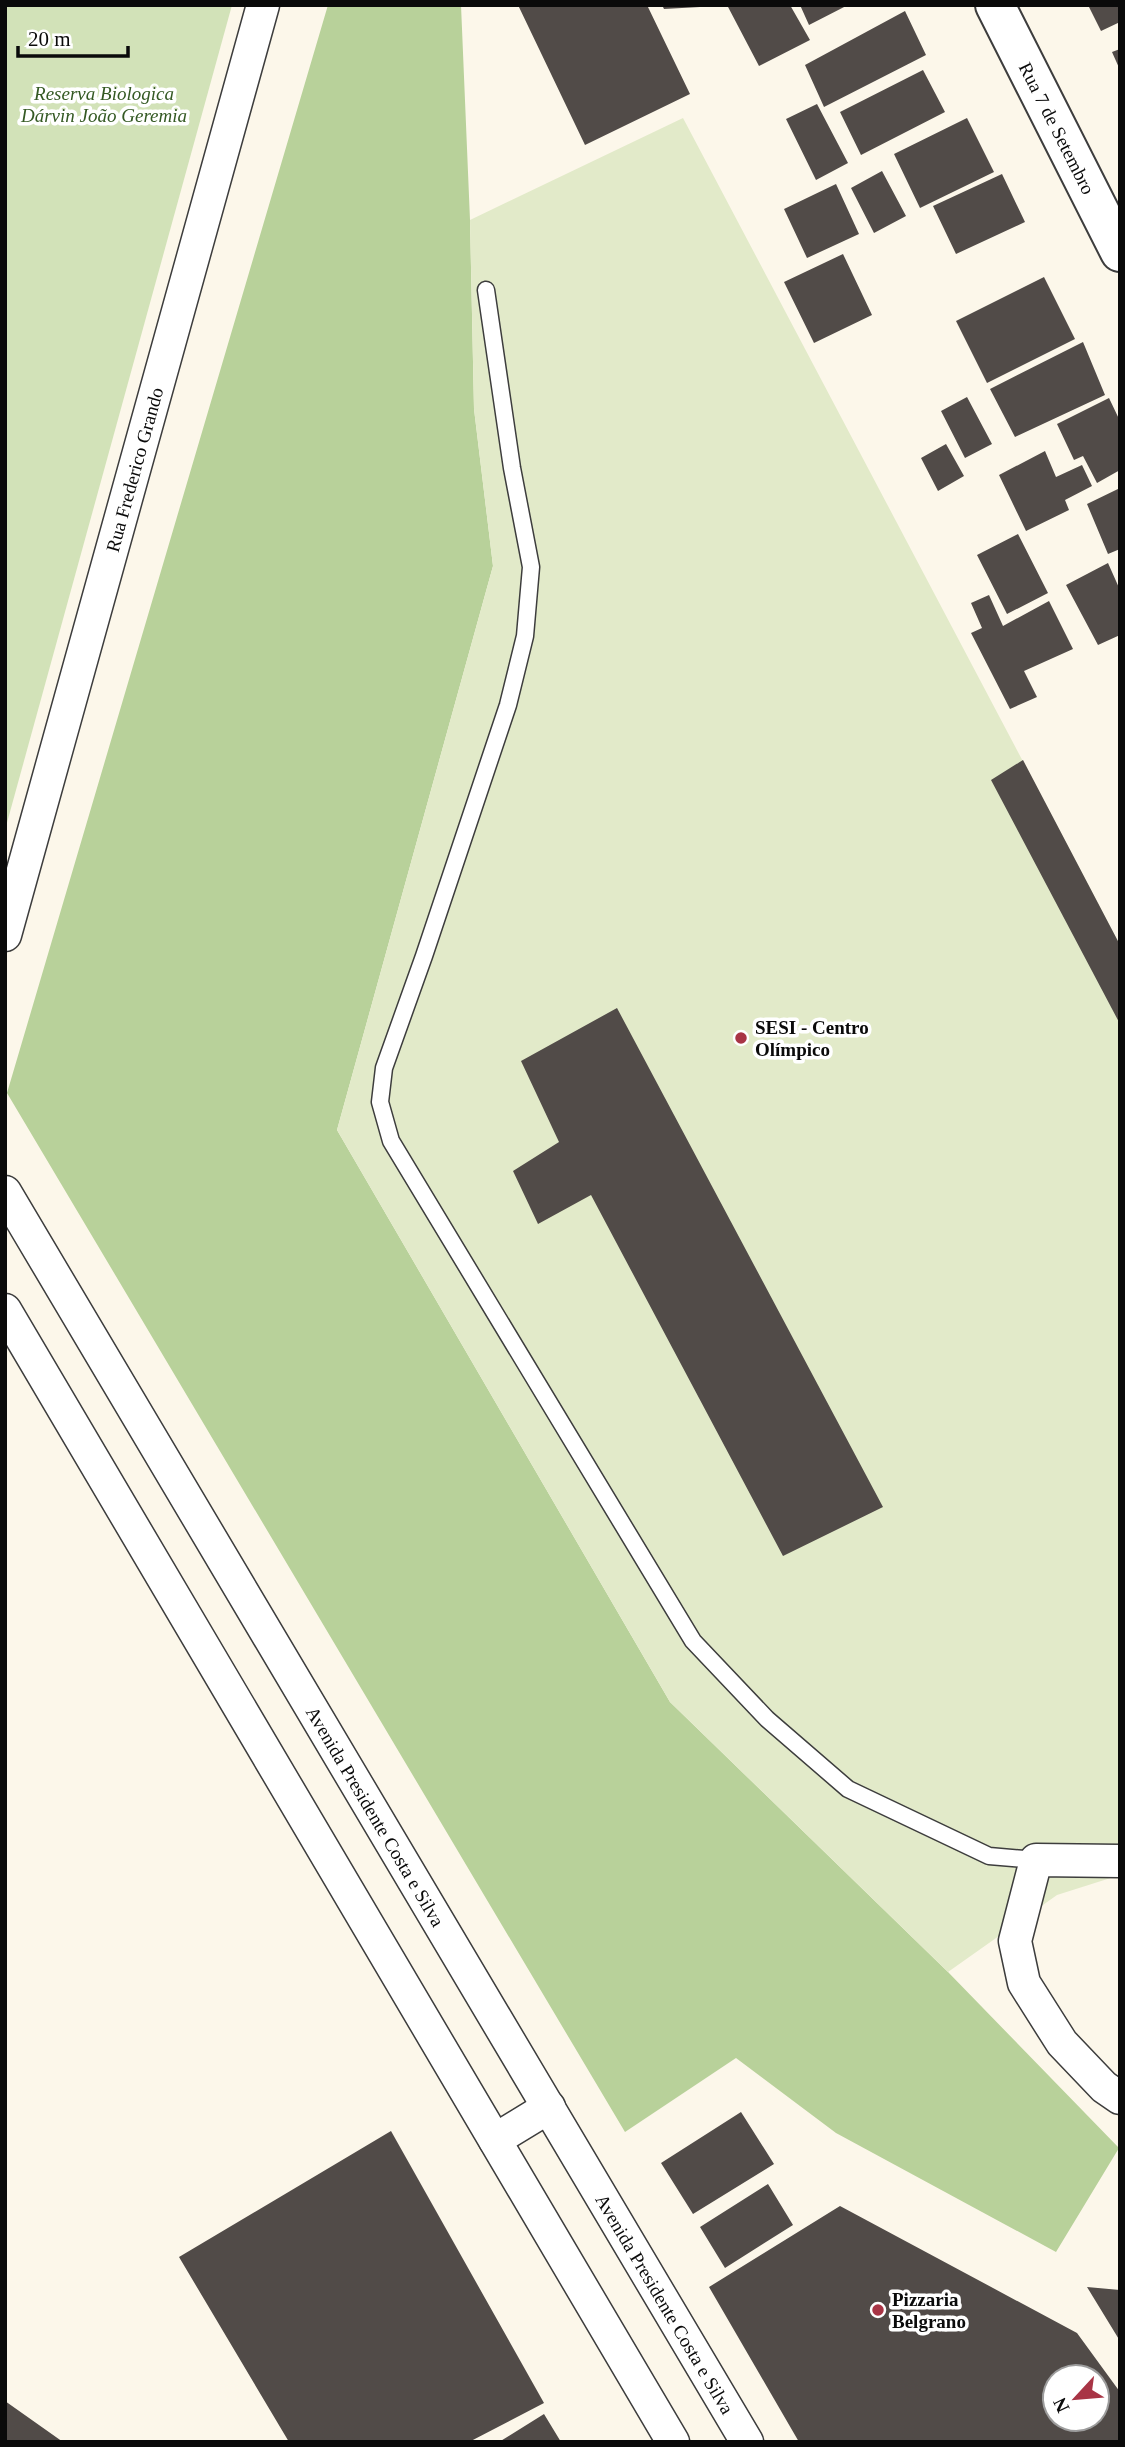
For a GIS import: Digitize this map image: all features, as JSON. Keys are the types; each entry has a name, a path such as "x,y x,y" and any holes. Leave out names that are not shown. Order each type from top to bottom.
{"street":[{"name":"Rua Frederico Grando","path":"5,935 263,5"},
{"name":"Rua 7 de Setembro","path":"995,5 1120,252"},
{"name":"Avenida Presidente Costa e Silva","path":"5,1192 747,2442"},
{"path":"5,1310 673,2442"},
{"path":"1120,1861 1036,1860 1015,1941 1024,1983 1062,2043 1104,2087 1120,2098"},
{"path":"495,2140 549,2107"}],"lane":[{"path":"486,290 512,468 531,567 525,636 508,705 384,1068 380,1102 391,1141 693,1641 767,1720 848,1788 989,1856 1036,1860"}],"green space":[{"name":"Reserva Biologica Dárvin João Geremia","path":"5,5 232,5 5,830"},
{"path":"328,5 461,5 474,409 493,566 337,1130 670,1702 948,1972 1119,2148 1056,2252 836,2133 736,2058 625,2132 7,1093"},
{"name":"SESI - Centro Olímpico","path":"683,118 1120,945 1120,1875 1057,1895 948,1972 670,1702 337,1130 493,566 474,409 470,220"}],"building":[{"path":"518,5 647,5 690,94 585,145"},
{"path":"662,5 699,5 700,7 664,9"},
{"path":"727,5 790,5 810,40 759,66"},
{"path":"800,5 848,5 809,25"},
{"path":"1088,5 1120,5 1120,22 1101,31"},
{"path":"905,11 926,55 824,107 805,65"},
{"path":"1120,49 1120,70 1112,52"},
{"path":"923,70 945,112 861,155 840,112"},
{"path":"817,104 848,163 816,180 786,119"},
{"path":"967,118 994,172 920,208 894,154"},
{"path":"882,171 906,216 874,233 851,188"},
{"path":"1002,174 1025,222 956,254 933,206"},
{"path":"836,184 859,234 807,258 784,209"},
{"path":"843,254 872,315 814,343 784,282"},
{"path":"1044,277 1075,339 987,383 956,321"},
{"path":"1083,342 1105,395 1015,437 990,389"},
{"path":"967,397 992,444 965,458 941,411"},
{"path":"1109,398 1120,421 1120,470 1097,483 1083,456 1074,460 1057,424"},
{"path":"946,444 964,476 938,491 921,458"},
{"path":"1045,451 1056,477 1082,465 1092,486 1065,500 1069,510 1026,531 999,475"},
{"path":"1120,488 1120,549 1108,554 1087,504"},
{"path":"1018,534 1048,593 1007,614 977,555"},
{"path":"1108,563 1120,590 1120,635 1098,645 1066,585"},
{"path":"989,595 1003,626 1049,601 1073,649 1024,671 1037,697 1010,709 971,633 982,628 971,603"},
{"path":"1023,760 1120,945 1120,1024 991,780"},
{"path":"617,1008 883,1507 783,1556 591,1195 538,1224 513,1171 559,1142 521,1061"},
{"path":"741,2112 774,2164 693,2214 661,2163"},
{"path":"391,2131 544,2403 469,2442 289,2442 179,2257"},
{"path":"768,2184 793,2225 725,2268 700,2227"},
{"name":"Pizzaria Belgrano","path":"840,2206 1077,2333 1099,2363 1041,2363 1041,2433 1111,2433 1111,2380 1120,2392 1120,2442 799,2442 709,2287"},
{"path":"1087,2287 1120,2290 1120,2341"},
{"path":"5,2401 63,2442 5,2442"},
{"path":"544,2414 561,2442 499,2442"}],"place":[{"name":"SESI - Centro Olímpico","path":"741,1038"},
{"name":"Pizzaria Belgrano","path":"878,2310"}]}
